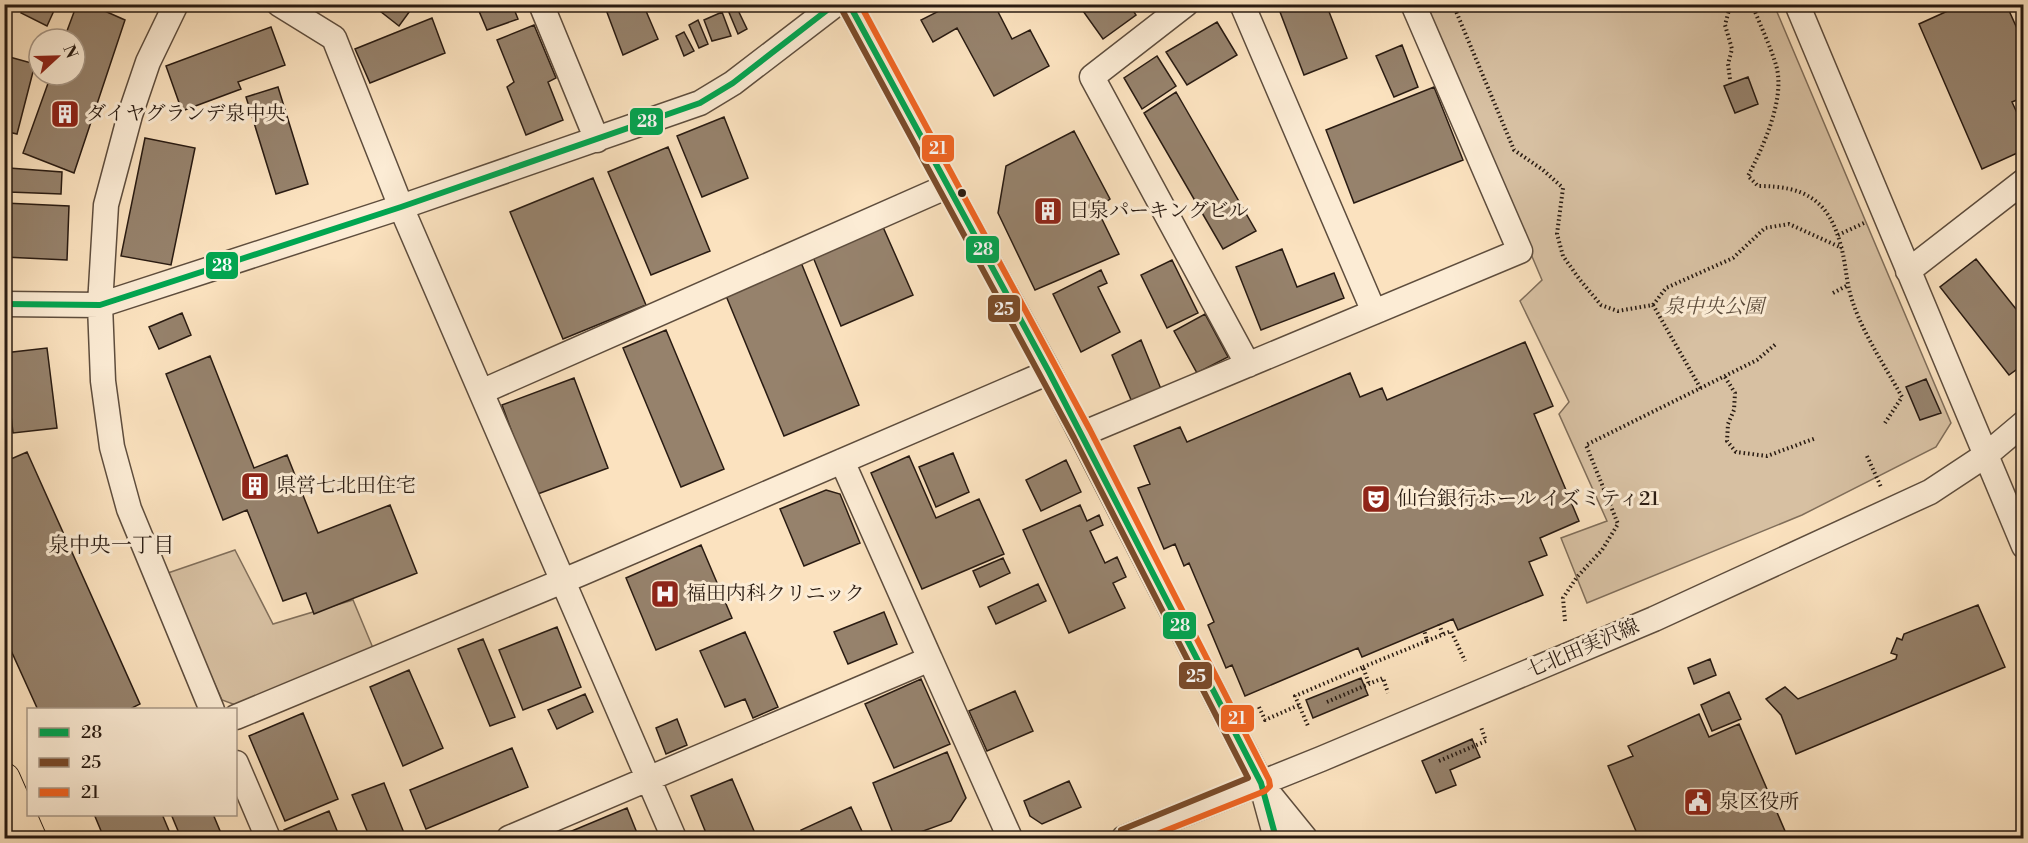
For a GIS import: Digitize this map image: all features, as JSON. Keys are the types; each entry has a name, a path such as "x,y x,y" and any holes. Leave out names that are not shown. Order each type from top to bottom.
{"main road":[{"path":"4,779 20,819"}],"street":[{"path":"176,4 148,62 130,115 106,205 100,305 103,381 112,447 129,509 211,708"},
{"path":"279,4 334,39 401,207 674,838"},
{"path":"541,4 597,140"},
{"path":"4,304 100,305 401,207 700,103 733,82 836,4"},
{"path":"849,4 1082,434 1261,783 1305,838"},
{"path":"1186,4 1092,77 1248,365"},
{"path":"1242,4 1374,312"},
{"path":"1082,434 1520,251 1413,4"},
{"path":"1797,4 2024,546"},
{"path":"1908,271 2024,181"},
{"path":"481,392 948,186"},
{"path":"237,717 562,581 1049,372"},
{"name":"七北田実沢線","path":"1124,838 1664,614 1930,492 1986,455 2024,423"},
{"path":"842,461 1010,838"},
{"path":"509,838 930,659"},
{"path":"237,765 268,838"},
{"path":"1261,783 1276,838"}],"path":[{"path":"1453,4 1514,150 1543,170 1563,188 1557,234 1563,256 1601,305 1618,311 1653,305 1666,288 1733,258 1765,228 1789,224 1842,248"},
{"path":"1730,78 1728,64 1732,50 1725,25 1729,10 1735,4"},
{"path":"1752,4 1777,67 1779,91 1762,150 1748,177 1758,186 1780,186 1803,194 1822,205 1834,222 1842,248 1852,302 1902,398 1885,423"},
{"path":"1838,235 1870,220"},
{"path":"1833,293 1848,285"},
{"path":"1653,305 1701,389"},
{"path":"1565,621 1563,598 1576,578 1602,550 1618,524 1586,445 1757,360 1777,343"},
{"path":"1725,376 1735,393 1734,410 1728,424 1727,441 1736,452 1767,456 1816,438"},
{"path":"1867,456 1881,487"},
{"path":"1439,624 1443,635"},
{"path":"1424,630 1428,641"},
{"path":"1308,726 1295,696 1451,631 1465,662"},
{"path":"1363,667 1369,684"},
{"path":"1327,702 1383,678 1388,693"},
{"path":"1259,707 1265,720 1299,705"},
{"path":"1439,761 1486,741 1480,727"}],"green space":[{"name":"泉中央公園","path":"1425,5 1774,5 1951,423 1936,447 1802,515 1587,603 1561,538 1607,521 1559,414 1569,402 1520,301 1542,280"},
{"path":"235,550 273,624 353,600 373,648 241,707 222,700 165,574"}],"building":[{"path":"25,4 57,4 47,26 21,13"},
{"name":"ダイヤグランデ泉中央","path":"77,4 89,4 125,20 74,173 23,153 47,87 87,87 87,27 68,27"},
{"path":"371,4 415,4 399,26"},
{"path":"476,4 512,4 518,19 487,30"},
{"path":"609,4 643,4 658,39 623,55 605,7"},
{"path":"943,4 994,4 1012,39 1030,30 1049,66 994,96 957,28 933,42 921,20 945,8"},
{"path":"1078,4 1129,4 1136,15 1103,39"},
{"path":"1277,4 1326,4 1347,58 1304,75"},
{"path":"1861,4 1881,4 1864,11"},
{"path":"1963,4 2006,4 2024,44 2024,97 2012,102 2024,128 2024,150 1982,169 1919,24"},
{"path":"736,6 747,29 738,34 728,10"},
{"path":"722,12 731,36 712,41 704,20"},
{"path":"432,18 445,53 370,83 355,49"},
{"path":"698,20 708,44 699,48 689,25"},
{"path":"1217,22 1237,55 1187,85 1166,52"},
{"path":"534,25 556,78 548,82 563,120 526,135 507,87 514,82 497,40"},
{"path":"271,27 285,65 238,82 241,89 182,111 166,66"},
{"path":"684,32 694,51 684,56 676,36"},
{"path":"1402,45 1418,87 1394,97 1376,56"},
{"path":"6,56 27,62 27,87 29,87 17,134 4,131"},
{"path":"1157,56 1176,86 1142,109 1124,78"},
{"path":"1748,77 1758,104 1735,113 1724,86"},
{"path":"278,87 308,184 276,194 246,97"},
{"path":"1434,87 1463,160 1354,203 1326,130"},
{"path":"1176,92 1256,231 1223,249 1144,113"},
{"path":"724,117 748,178 702,197 677,136"},
{"name":"日泉パーキングビル","path":"1074,131 1110,199 1097,209 1119,254 1035,290 998,213 1006,166"},
{"path":"145,138 195,148 171,265 121,256"},
{"path":"668,147 710,251 651,275 608,172"},
{"path":"9,168 62,172 61,194 9,192"},
{"path":"593,178 646,305 563,339 510,212"},
{"path":"4,203 69,206 67,260 4,257"},
{"path":"883,227 913,295 841,326 813,257"},
{"path":"1282,249 1297,287 1334,273 1344,298 1261,330 1236,267"},
{"path":"1976,259 2024,319 2024,364 2009,375 1940,287"},
{"path":"800,260 859,405 784,436 724,291"},
{"path":"1172,260 1198,313 1167,328 1141,275"},
{"path":"1101,270 1107,283 1098,287 1120,332 1081,352 1053,294"},
{"path":"182,313 191,335 159,349 149,327"},
{"path":"1205,314 1228,357 1197,373 1174,331"},
{"path":"666,330 724,469 681,487 623,348"},
{"path":"1141,340 1161,389 1132,402 1112,355"},
{"path":"1525,342 1553,406 1534,414 1579,521 1540,538 1547,555 1529,562 1543,595 1458,630 1453,619 1362,657 1358,648 1245,696 1232,665 1226,668 1208,625 1214,622 1189,563 1184,566 1175,544 1164,549 1138,488 1150,484 1134,446 1180,427 1187,442 1350,373 1360,397 1382,388 1387,400"},
{"path":"47,348 57,428 13,433 4,353"},
{"name":"県営七北田住宅","path":"210,356 254,468 287,455 318,533 390,505 417,573 314,614 306,593 283,601 247,510 223,520 166,374"},
{"path":"574,378 608,468 535,495 502,405"},
{"path":"1926,379 1941,413 1920,420 1906,387"},
{"path":"27,452 140,704 132,708 37,708 4,635 4,462"},
{"path":"953,453 969,492 936,507 919,467"},
{"path":"909,456 936,518 979,499 1004,554 922,589 871,473"},
{"path":"1066,460 1081,492 1041,511 1026,480"},
{"path":"826,490 840,494 860,543 804,566 780,509"},
{"path":"1080,505 1087,521 1099,515 1103,525 1090,531 1105,563 1117,557 1126,577 1113,583 1125,608 1069,633 1023,530"},
{"path":"701,545 732,618 656,650 626,578"},
{"path":"1003,558 1010,573 980,587 973,571"},
{"path":"1038,584 1046,601 996,624 988,607"},
{"path":"1978,605 2005,667 1796,754 1781,715 1766,699 1785,687 1798,699 1896,659 1897,655 1891,653 1897,638 1902,640 1904,634"},
{"path":"884,612 897,644 848,664 834,632"},
{"path":"557,627 581,687 523,710 499,650"},
{"path":"745,632 778,707 753,718 745,699 725,707 700,651"},
{"path":"483,639 515,717 490,726 458,649"},
{"path":"1710,659 1716,675 1694,684 1688,668"},
{"path":"409,670 443,748 403,766 370,687"},
{"path":"1361,678 1368,695 1313,718 1306,700"},
{"path":"921,679 950,744 894,768 865,704"},
{"path":"1015,691 1033,731 987,751 969,711"},
{"path":"1729,692 1741,719 1712,731 1701,705"},
{"path":"585,694 593,712 557,729 548,710"},
{"path":"303,713 338,799 285,821 249,736"},
{"name":"泉区役所","path":"1699,714 1709,737 1739,724 1788,838 1639,838 1608,766 1633,756 1628,746"},
{"path":"677,719 687,745 666,754 656,728"},
{"path":"1472,739 1480,757 1450,770 1456,785 1436,793 1422,761"},
{"path":"512,748 528,787 426,829 410,790"},
{"path":"947,752 966,798 951,821 904,838 895,838 873,783"},
{"path":"732,779 757,838 708,838 691,796"},
{"path":"1069,781 1081,807 1042,824 1030,816 1024,801"},
{"path":"384,783 406,838 370,838 352,795"},
{"path":"851,807 865,838 805,838 801,830"},
{"path":"627,808 639,838 555,838"},
{"path":"329,811 340,838 287,838 284,830"},
{"path":"95,816 163,816 172,838 104,838"},
{"path":"172,816 214,816 223,838 181,838"}],"transit line":[{"name":"28","path":"4,304 100,305 401,207 700,103 733,83 835,4"},
{"name":"28","path":"849,4 1049,372 1261,783 1276,838"},
{"name":"21","path":"860,4 1090,430 1269,780 1270,786 1265,791 1147,838"},
{"name":"25","path":"841,8 1074,438 1248,778 1121,830"}],"place":[{"name":"ダイヤグランデ泉中央","path":"65,114"},
{"name":"日泉パーキングビル","path":"1048,211"},
{"name":"県営七北田住宅","path":"255,486"},
{"name":"仙台銀行ホール イズミティ21","path":"1376,499"},
{"name":"福田内科クリニック","path":"665,594"},
{"name":"泉区役所","path":"1698,802"}],"district":[{"name":"泉中央一丁目","path":"111,546"}]}
